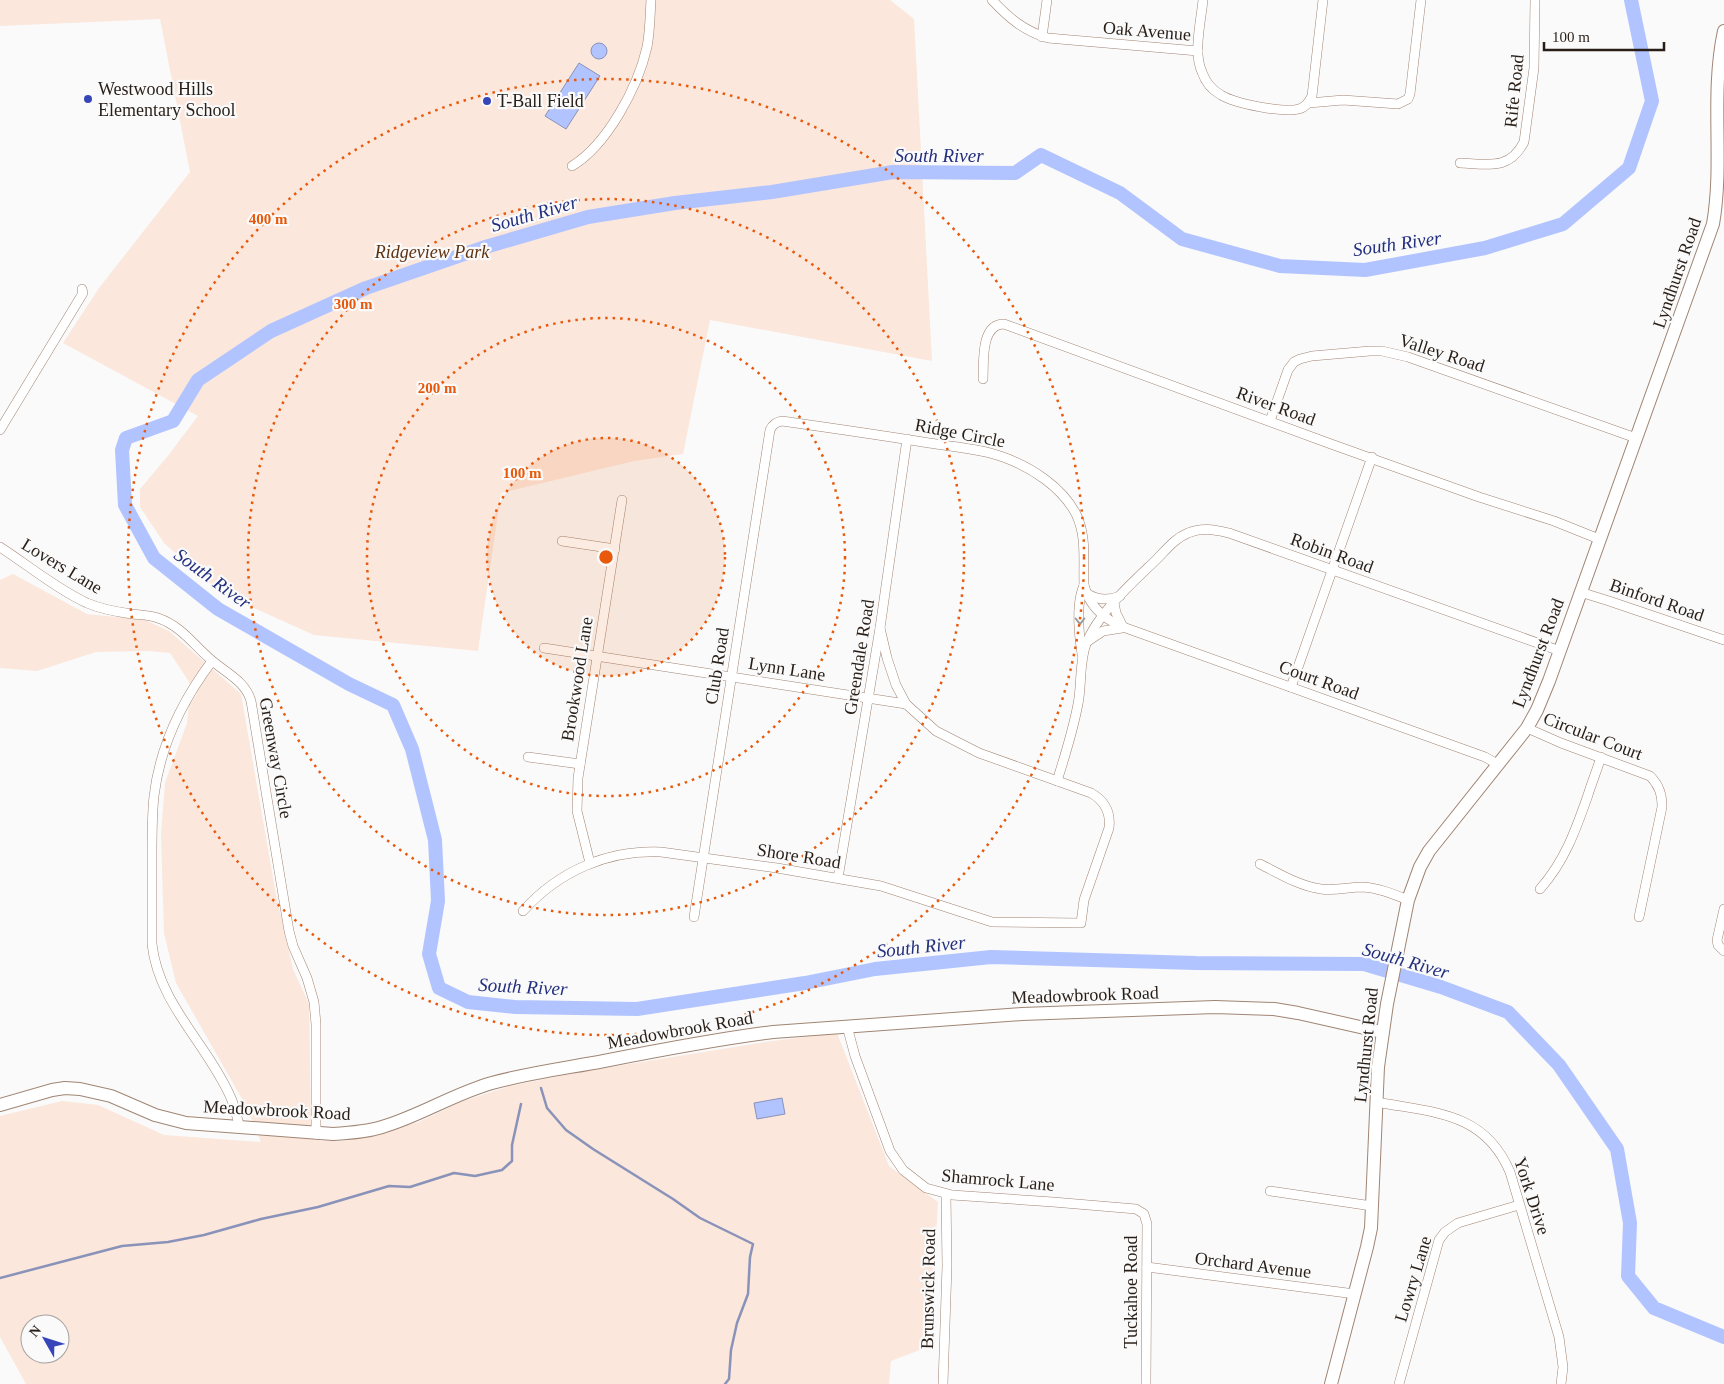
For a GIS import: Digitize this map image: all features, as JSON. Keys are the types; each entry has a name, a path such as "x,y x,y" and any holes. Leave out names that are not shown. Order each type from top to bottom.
{"main road":[{"name":"Lyndhurst Road","path":"1331,1384 1367,1247 1372,1206 1378,1067 1382,1032 1408,900 1413,883 1429,851 1527,728 1537,710 1560,651 1721,201 1717,90 1718,65 1724,31"},
{"name":"Meadowbrook Road","path":"0,1105 52,1090 80,1089 111,1096 170,1120 186,1123 316,1134 355,1133 403,1120 471,1089 493,1083 735,1037 846,1026 1022,1014 1215,1007 1274,1009 1382,1032"}],"street":[{"path":"572,166 594,150 613,124 624,104 642,64 647,46 651,0"},
{"name":"Oak Avenue","path":"992,0 1017,24 1042,37 1198,51 1199,64 1207,82 1217,93 1230,100 1280,109 1300,108 1309,103 1344,100 1398,104 1408,99 1421,0"},
{"path":"1042,37 1047,0"},
{"path":"1198,51 1203,0"},
{"path":"1309,103 1312,96 1323,0"},
{"name":"Rife Road","path":"1460,163 1497,165 1512,158 1524,142 1534,68 1535,0"},
{"path":"0,430 83,293 82,289"},
{"name":"River Road","path":"983,379 986,339 992,329 1004,324 1331,444 1599,539"},
{"name":"Valley Road","path":"1270,421 1280,389 1288,370 1294,362 1312,356 1382,351 1408,357 1636,438"},
{"name":"Ridge Circle","path":"776,423 782,421 986,452 1002,457 1034,472 1050,484 1068,502 1079,520 1084,543 1085,589 1080,594 1082,658"},
{"name":"Club Road","path":"694,917 770,430 776,423"},
{"name":"Greendale Road","path":"838,878 869,698 907,439"},
{"path":"1291,687 1372,457"},
{"name":"Brookwood Lane","path":"590,863 577,811 577,789 622,500"},
{"name":"Robin Road","path":"1104,616 1122,594 1178,538 1201,530 1211,530 1229,533 1560,651"},
{"path":"562,541 615,550"},
{"name":"Lovers Lane","path":"0,548 90,604 164,620 186,635 212,661"},
{"path":"1085,589 1102,600 1112,599 1122,594"},
{"path":"1085,589 1094,608 1104,616"},
{"name":"Binford Road","path":"1580,592 1609,600 1724,640"},
{"path":"1114,603 1116,613 1125,628"},
{"name":"Ridge Circle","path":"1057,781 1078,704 1082,658 1086,643 1104,616"},
{"name":"Court Road","path":"1104,616 1125,628 1485,757 1498,765"},
{"path":"880,628 886,658 896,685 906,704 936,731 979,753 1057,781"},
{"name":"Court Road","path":"1086,643 1103,631 1125,628"},
{"name":"Lynn Lane","path":"544,648 906,704"},
{"path":"212,661 180,711 165,748 157,776 152,817 152,944 161,982 227,1090 240,1128"},
{"name":"Greenway Circle","path":"212,661 241,682 251,701 289,931 314,1002 316,1024 316,1134"},
{"name":"Circular Court","path":"1527,728 1560,744 1650,776 1660,789 1662,798 1660,816 1639,917"},
{"path":"528,757 580,764"},
{"path":"1540,889 1566,853 1578,826 1601,757"},
{"name":"Shore Road","path":"523,911 558,879 590,863 613,856 647,851 838,878 881,886 905,892 992,922 1081,923 1084,900 1109,828 1109,814 1102,801 1096,796 1057,781"},
{"path":"1260,864 1310,887 1336,890 1377,889 1408,900"},
{"path":"1722,950 1718,940 1724,909"},
{"name":"Shamrock Lane","path":"846,1026 890,1151 896,1161 917,1182 934,1192 946,1195 1132,1209"},
{"name":"York Drive","path":"1377,1102 1464,1121 1484,1134 1498,1149 1505,1161 1560,1337 1563,1367 1561,1384"},
{"path":"1270,1191 1372,1206"},
{"name":"Brunswick Road","path":"943,1384 946,1195"},
{"name":"Lowry Lane","path":"1399,1384 1439,1240 1445,1232 1458,1223 1519,1204"},
{"name":"Tuckahoe Road","path":"1132,1209 1141,1212 1146,1219 1146,1384"},
{"name":"Orchard Avenue","path":"1147,1267 1355,1294"}],"green space":[{"name":"Ridgeview Park","path":"0,0 890,0 914,19 932,361 710,320 683,454 634,461 501,493 478,651 314,635 221,593 164,543 140,507 140,489 198,416 63,343 99,288 190,172 160,19 0,26"},
{"path":"13,574 87,614 145,620 169,631 241,694 276,895 293,969 309,1004 311,1122 320,1141 346,1141 419,1122 460,1102 510,1086 580,1072 772,1041 837,1033 889,1166 938,1202 930,1346 891,1361 889,1384 26,1384 0,1337 0,1116 62,1101 98,1105 164,1135 261,1142 246,1106 176,983 164,933 161,835 165,783 187,723 189,705 197,694 170,653 149,651 96,652 37,671 0,668 0,580"}],"water":[{"path":"599,43 607,51 599,59 591,51"},
{"path":"579,63 600,76 566,129 545,116"},
{"path":"782,1098 785,1114 757,1119 754,1103"}],"waterway":[{"name":"South River","path":"1631,0 1652,101 1629,168 1563,224 1485,248 1365,270 1280,266 1182,239 1120,193 1041,155 1015,173 893,172 772,192 675,203 588,217 482,248 366,288 271,331 198,380 173,421 126,438 122,450 125,505 154,558 218,609 349,684 393,705 412,749 435,840 438,901 429,954 439,988 468,1002 515,1007 637,1009 805,983 875,969 991,957 1196,963 1364,964 1441,987 1508,1012 1559,1065 1617,1149 1630,1223 1628,1276 1654,1308 1724,1337"},
{"path":"541,1088 547,1108 566,1130 700,1218 753,1244 750,1257 748,1294 737,1323 731,1350 729,1379 725,1384"},
{"path":"0,1278 122,1246 168,1242 204,1235 261,1219 318,1207 389,1186 410,1187 454,1173 475,1176 502,1170 512,1161 512,1145 521,1104"}],"place":[{"name":"Westwood Hills Elementary School","path":"88,99"},
{"name":"T-Ball Field","path":"487,101"}]}
